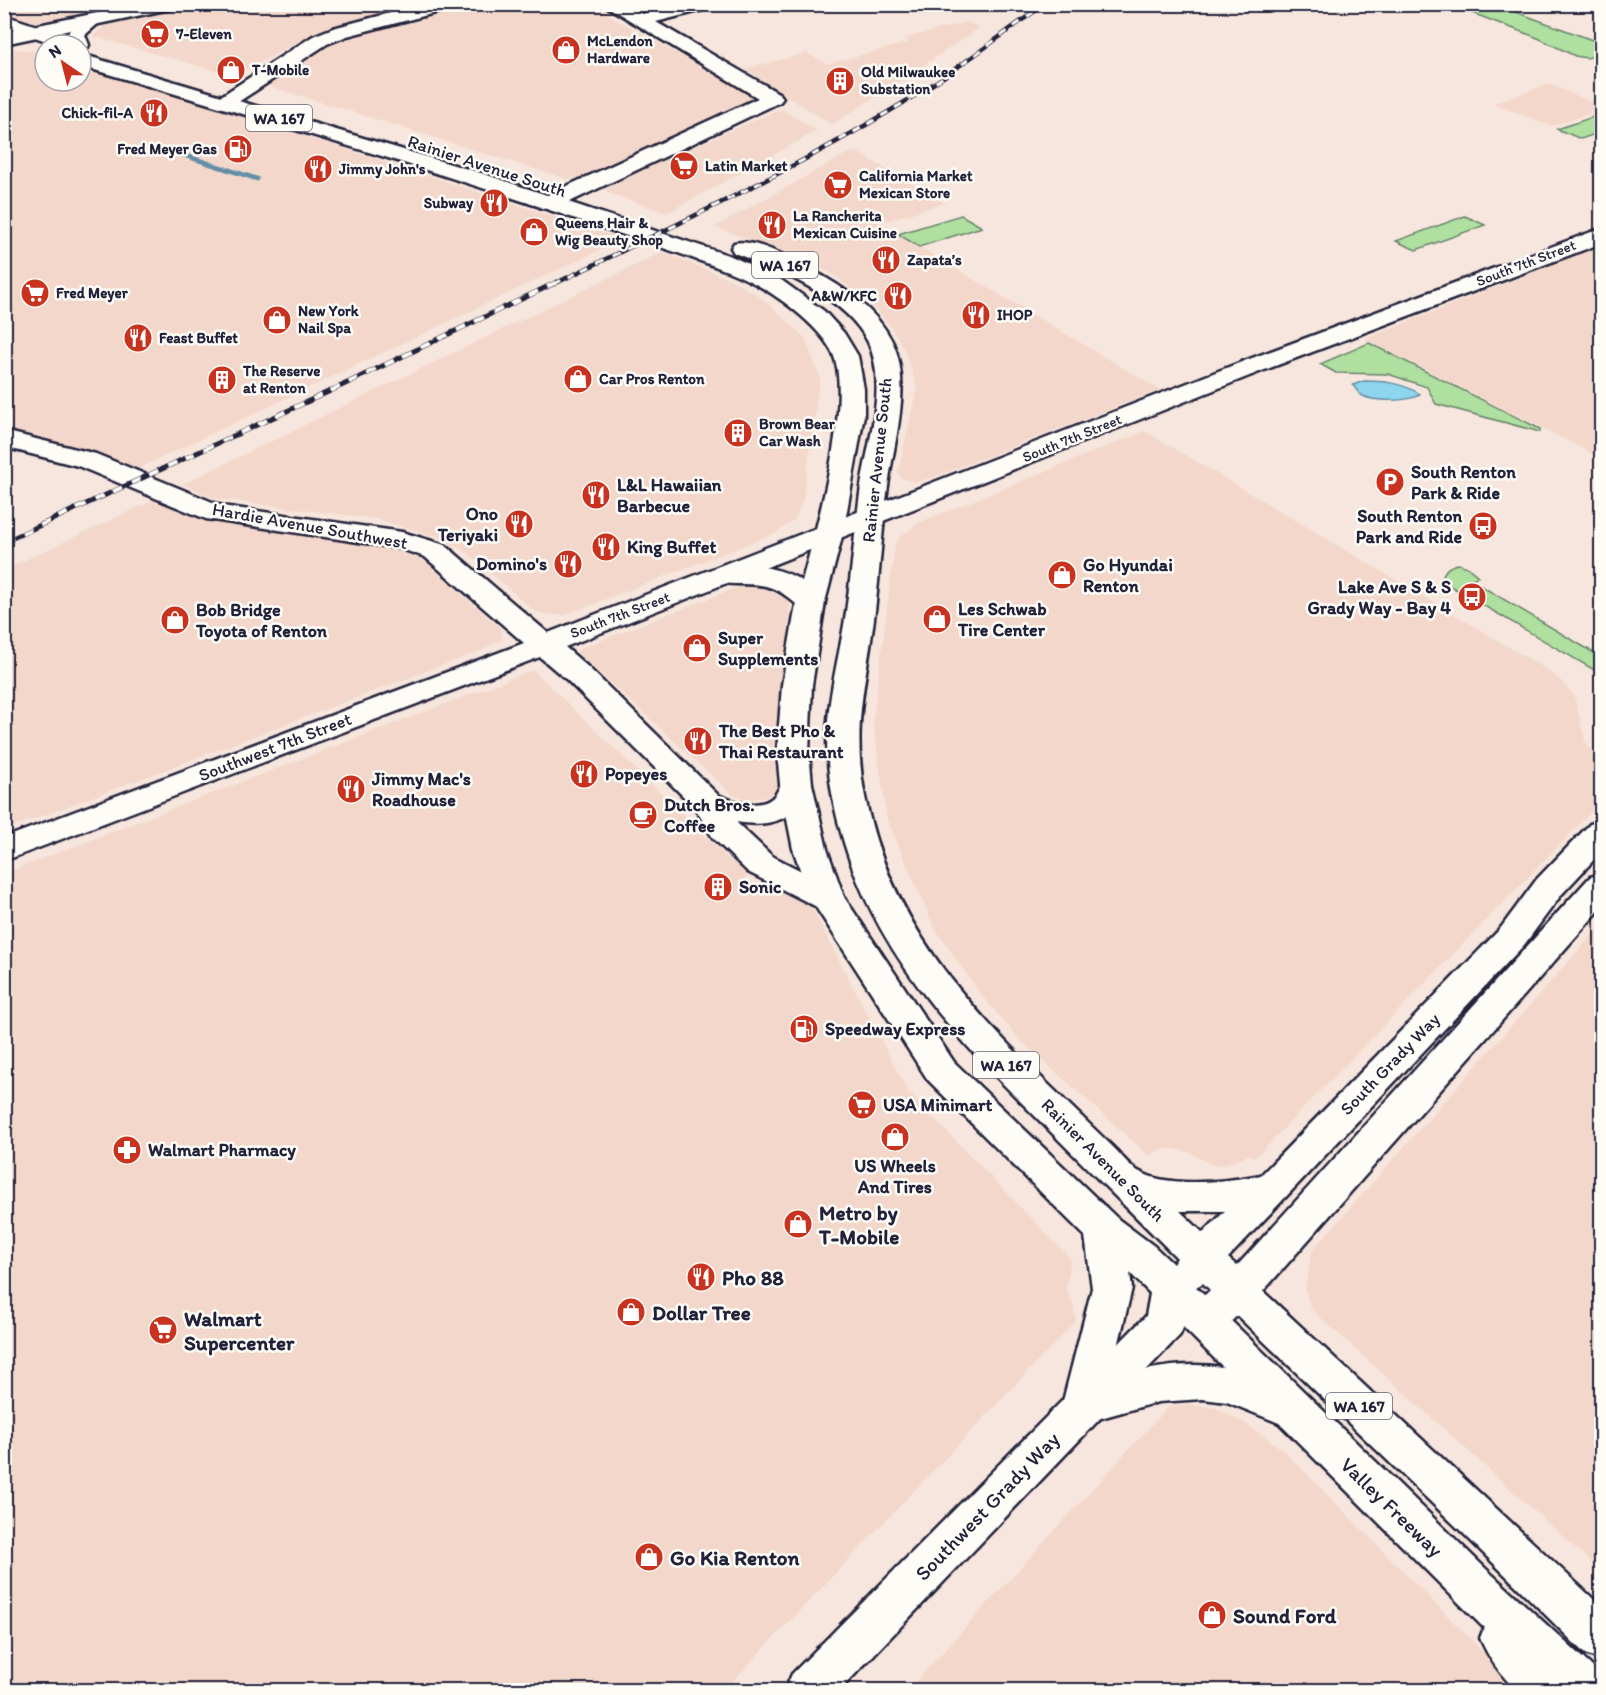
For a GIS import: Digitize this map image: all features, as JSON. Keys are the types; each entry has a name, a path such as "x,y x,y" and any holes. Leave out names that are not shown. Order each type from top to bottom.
{"main road":[{"path":"61,33 92,21 170,4"},
{"path":"233,97 320,40 340,32 448,4"},
{"path":"634,13 705,4"},
{"path":"561,198 773,98 634,13"},
{"path":"77,33 92,21"},
{"path":"6,34 33,39"},
{"name":"Rainier Avenue South","path":"93,50 463,174 561,198 767,257 809,276 846,303 879,341 888,374 887,407 843,724 845,765 852,811 871,873 900,937 927,978 967,1026 1238,1292"},
{"name":"Rainier Avenue South","path":"93,63 233,97"},
{"name":"Rainier Avenue South","path":"561,198 713,257 769,282 816,316 836,338 846,356 852,388 850,422 829,533 811,602 797,685 793,752 796,784 810,849 827,898 941,1071 1104,1230 1140,1257 1180,1311"},
{"name":"South 7th Street","path":"545,645 1253,366 1602,235"},
{"name":"Hardie Avenue Southwest","path":"4,439 87,460 216,513 420,545 445,559 579,674 707,802 725,831 760,864 827,898"},
{"path":"876,477 896,486 913,490 941,490"},
{"path":"723,575 771,576 796,587 811,602"},
{"name":"Southwest 7th Street","path":"4,850 545,645"},
{"name":"Hardie Avenue Southwest","path":"707,802 729,812 756,813 773,809 787,802 796,784"},
{"name":"South Grady Way","path":"1180,1311 1204,1259 1512,937 1549,887 1602,831"},
{"path":"1180,1311 1238,1292 1532,967 1602,885"},
{"path":"1125,1182 1176,1196 1202,1198 1273,1188"},
{"path":"1083,1405 1112,1288 1104,1230"},
{"name":"WA 167","path":"1238,1292 1583,1614 1602,1639"},
{"name":"Southwest Grady Way","path":"809,1690 1083,1405 1180,1311"},
{"name":"Valley Freeway","path":"1180,1311 1298,1415 1582,1690"},
{"path":"1083,1405 1144,1387 1187,1379 1225,1383 1247,1390 1298,1415"},
{"path":"1469,1583 1513,1655 1548,1690"}],"shaded area":[{"path":"194,4 423,4 340,25 308,37 234,76 93,36 111,22"},
{"path":"4,5 135,5 54,22 29,23 5,11"},
{"path":"474,5 591,5 751,95 752,98 581,177 567,179 269,86 270,82 333,44 361,34"},
{"path":"968,22 980,28 832,125 745,69 807,53 827,64 910,42 905,38"},
{"path":"5,48 33,51 33,93 93,93 93,67 623,239 137,469 5,431"},
{"path":"1549,84 1601,106 1601,110 1550,126 1493,103"},
{"path":"781,109 817,131 667,213 606,192 608,187 606,185"},
{"path":"850,152 857,152 945,203 879,223 1160,390 931,478 915,482 901,478 898,473 917,387 905,351 892,328 872,305 832,274 791,254 714,227"},
{"path":"1601,245 1601,458 1365,339 1501,285"},
{"path":"662,252 730,279 754,293 805,338 820,377 803,499 795,519 776,533 565,615 549,615 534,611 468,553 438,537 376,519 213,498 183,484"},
{"path":"1145,431 1546,669 1574,696 1586,743 1601,762 1601,802 1255,1158 1249,1155 1223,1165 1212,1165 1189,1152 1173,1149 1160,1150 1149,1156 1019,1039 979,992 934,927 887,819 873,720 895,545 899,538 918,523"},
{"path":"156,499 200,517 217,521 399,549 426,562 501,629 502,639 483,650 5,830 4,570"},
{"path":"744,585 764,587 790,602 780,788 767,797 748,799 733,795 577,652 581,648"},
{"path":"533,670 727,857 749,874 744,879 769,891 806,897 908,1092 1071,1259 1066,1288 1073,1304 1076,1321 724,1690 5,1690 5,873"},
{"path":"1601,925 1601,1571 1311,1309 1305,1290 1312,1251"},
{"path":"1188,1404 1216,1408 1245,1423 1282,1449 1521,1690 908,1690 1168,1407"}],"green space":[{"path":"1451,5 1497,5 1595,41 1601,45 1601,54 1587,58 1575,56 1538,38"},
{"path":"1596,116 1601,118 1601,132 1581,139 1557,129"},
{"path":"961,215 982,227 919,247 898,234"},
{"path":"1465,216 1485,225 1416,250 1396,241"},
{"path":"1369,343 1540,429 1540,432 1436,404 1427,387 1388,374 1336,373 1320,364"},
{"path":"1458,564 1467,567 1478,576 1471,580 1601,657 1601,674 1445,583 1442,578 1444,572"}],"water":[{"path":"1364,381 1393,383 1420,394 1401,400 1368,398 1360,394 1353,385"}],"waterway":[{"path":"174,152 257,179"}],"railway":[{"path":"554,284 730,198 860,128 939,80 1045,4"},
{"path":"4,542 339,387 557,282"}],"place":[{"name":"7-Eleven","path":"155,34"},
{"name":"McLendon Hardware","path":"566,50"},
{"name":"T-Mobile","path":"231,70"},
{"name":"Old Milwaukee Substation","path":"840,81"},
{"name":"Chick-fil-A","path":"154,113"},
{"name":"Fred Meyer Gas","path":"238,149"},
{"name":"Latin Market","path":"684,166"},
{"name":"Jimmy John's","path":"318,169"},
{"name":"California Market Mexican Store","path":"838,185"},
{"name":"Subway","path":"494,203"},
{"name":"La Rancherita Mexican Cuisine","path":"772,225"},
{"name":"Queens Hair & Wig Beauty Shop","path":"534,232"},
{"name":"Zapata’s","path":"886,260"},
{"name":"Fred Meyer","path":"35,293"},
{"name":"A&W/KFC","path":"898,296"},
{"name":"IHOP","path":"976,315"},
{"name":"New York Nail Spa","path":"277,320"},
{"name":"Feast Buffet","path":"138,338"},
{"name":"Car Pros Renton","path":"578,379"},
{"name":"The Reserve at Renton","path":"222,380"},
{"name":"Brown Bear Car Wash","path":"738,433"},
{"name":"South Renton Park & Ride","path":"1390,482"},
{"name":"L&L Hawaiian Barbecue","path":"596,495"},
{"name":"Ono Teriyaki","path":"519,524"},
{"name":"South Renton Park and Ride","path":"1483,526"},
{"name":"King Buffet","path":"606,547"},
{"name":"Domino's","path":"568,564"},
{"name":"Go Hyundai Renton","path":"1062,575"},
{"name":"Lake Ave S & S Grady Way - Bay 4","path":"1472,597"},
{"name":"Les Schwab Tire Center","path":"937,619"},
{"name":"Bob Bridge Toyota of Renton","path":"175,620"},
{"name":"Super Supplements","path":"697,648"},
{"name":"The Best Pho & Thai Restaurant","path":"698,741"},
{"name":"Popeyes","path":"584,774"},
{"name":"Jimmy Mac's Roadhouse","path":"351,789"},
{"name":"Dutch Bros. Coffee","path":"643,815"},
{"name":"Sonic","path":"718,887"},
{"name":"Speedway Express","path":"804,1029"},
{"name":"USA Minimart","path":"862,1105"},
{"name":"US Wheels And Tires","path":"895,1137"},
{"name":"Walmart Pharmacy","path":"127,1150"},
{"name":"Metro by T-Mobile","path":"798,1224"},
{"name":"Pho 88","path":"701,1277"},
{"name":"Dollar Tree","path":"631,1312"},
{"name":"Walmart Supercenter","path":"163,1330"},
{"name":"Go Kia Renton","path":"649,1557"},
{"name":"Sound Ford","path":"1212,1615"}]}
